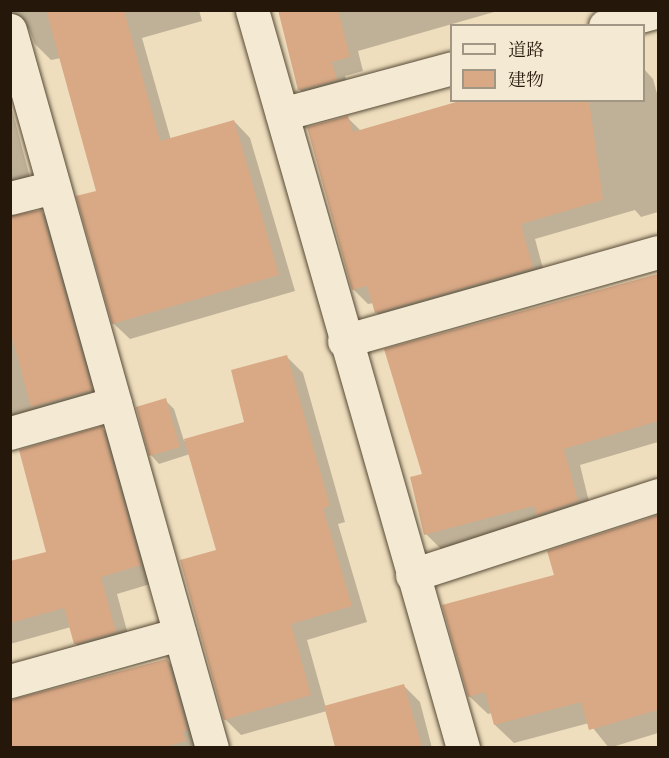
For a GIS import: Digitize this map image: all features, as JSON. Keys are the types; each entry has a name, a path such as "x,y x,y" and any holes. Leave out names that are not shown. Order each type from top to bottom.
{"street":[{"path":"252,10 344,341 463,747"},
{"path":"612,24 658,11"},
{"path":"10,30 212,747"},
{"path":"282,114 450,69"},
{"path":"10,198 54,186"},
{"path":"344,341 658,252"},
{"path":"10,433 115,404"},
{"path":"412,575 658,495"},
{"path":"10,681 180,634"}],"building":[{"path":"46,10 124,10 160,141 234,120 279,275 112,324 76,196 96,191"},
{"path":"278,10 338,10 350,57 332,62 337,80 298,90"},
{"path":"456,102 589,102 603,200 521,224 533,268 375,313 367,286 352,290 307,127 348,116 353,132"},
{"path":"41,210 92,390 31,407 10,330 10,216"},
{"path":"658,274 658,421 564,449 578,501 536,515 534,506 424,535 410,477 422,474 384,349"},
{"path":"287,355 330,506 323,508 352,606 291,624 311,695 224,720 180,560 216,550 184,439 244,422 231,370"},
{"path":"166,398 180,447 149,456 136,407"},
{"path":"102,426 141,565 101,577 116,632 74,644 64,608 10,623 10,561 46,552 19,450"},
{"path":"658,515 658,710 589,730 581,702 494,725 485,692 468,697 442,605 554,575 547,551"},
{"path":"167,659 187,730 183,731 186,741 164,747 10,747 10,700"},
{"path":"404,684 422,747 335,747 324,706"}]}
